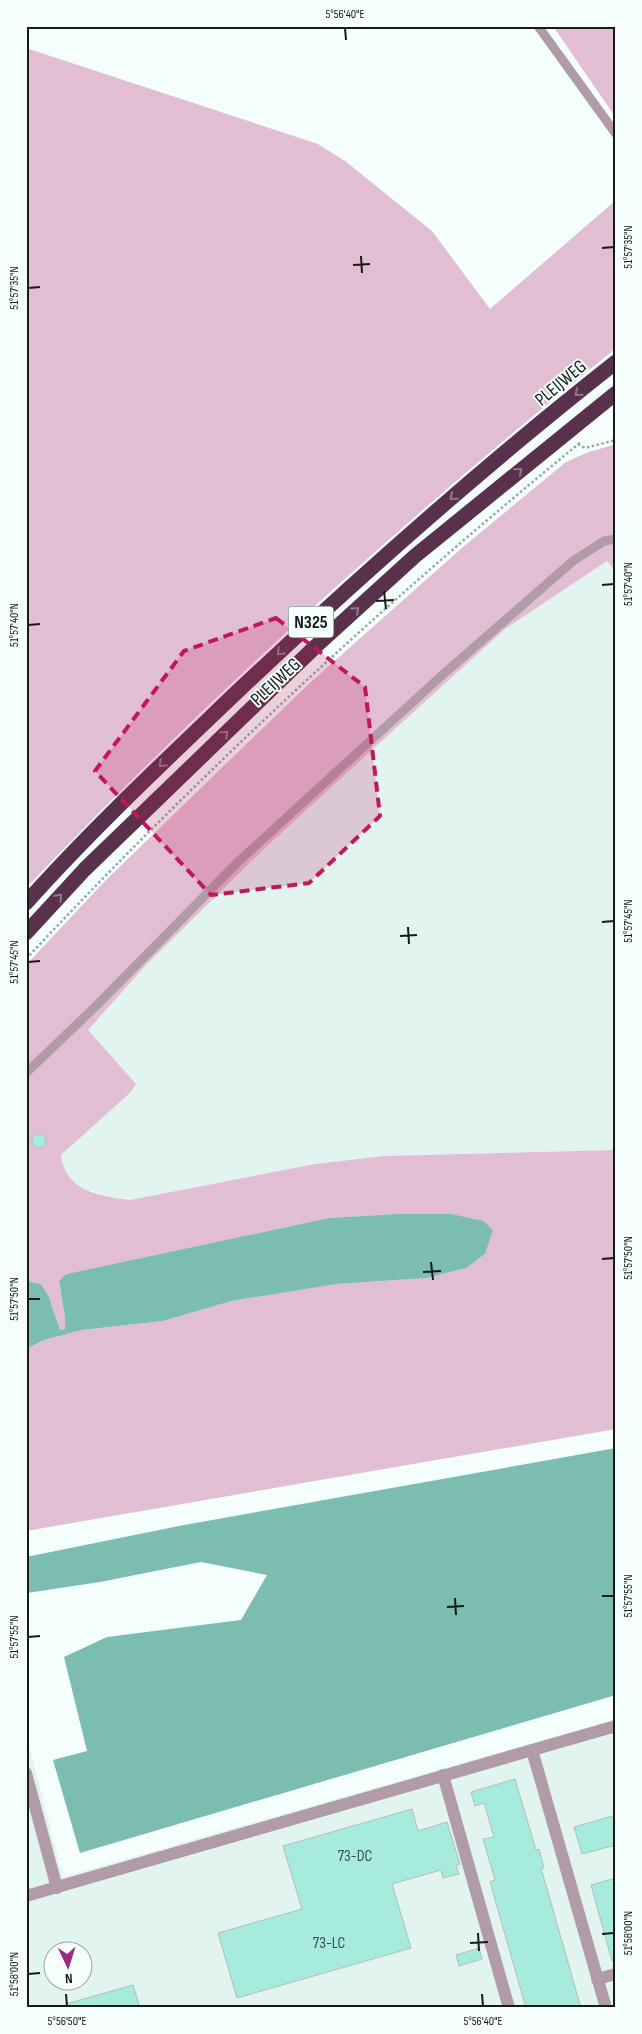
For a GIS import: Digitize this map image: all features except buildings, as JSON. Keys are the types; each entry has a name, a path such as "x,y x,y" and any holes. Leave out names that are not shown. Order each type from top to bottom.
{"highway":[{"name":"PLEIJWEG","path":"26,903 173,752 310,623 452,498 616,362"},
{"name":"PLEIJWEG","path":"26,933 85,869 316,646 416,556 616,393"}],"street":[{"path":"26,1896 616,1726"},
{"path":"532,1750 606,2008"},
{"path":"26,1773 57,1888"},
{"path":"443,1775 510,2008"},
{"path":"597,1979 616,1974"}],"lane":[{"path":"538,26 616,134"},
{"path":"26,1073 96,1006 239,861 440,677 572,562 604,541 616,539"}],"path":[{"name":"PLEIJWEG","path":"26,959 111,868 267,716 360,630 586,438"},
{"path":"578,444 585,448 616,440"}],"highlighted area":[{"path":"276,618 365,687 380,816 309,883 211,895 150,827 95,771 184,651"}],"shaded area":[{"path":"553,26 616,26 616,118"},
{"path":"26,48 318,144 345,161 432,231 490,309 616,200 616,348 462,476 312,609 167,746 26,888"},
{"path":"616,444 616,572 607,561 505,629 267,846 146,965 88,1030 136,1084 131,1092 61,1155 69,1177 86,1190 130,1200 315,1164 384,1156 616,1150 616,1429 26,1531 26,1349 44,1340 82,1330 163,1321 232,1301 337,1284 427,1278 465,1268 485,1254 451,1214 396,1214 330,1218 66,1274 59,1282 65,1318 65,1329 60,1330 49,1297 41,1284 26,1281 26,965 104,882 312,681 463,547 566,462 586,453"},
{"path":"607,561 616,572 616,1150 384,1156 315,1164 130,1200 87,1190 70,1179 63,1167 61,1155 131,1092 135,1084 87,1030 146,965 267,846 505,629"},
{"path":"396,1214 451,1214 483,1221 493,1230 485,1254 466,1268 427,1278 337,1284 232,1301 163,1321 82,1330 44,1340 26,1349 26,1281 41,1284 49,1297 60,1330 65,1329 65,1318 59,1281 66,1274 329,1218"},
{"path":"616,1448 616,1695 80,1853 53,1760 87,1751 64,1657 107,1637 241,1620 267,1575 201,1562 100,1582 27,1593 26,1557 184,1525"},
{"path":"616,1719 616,2008 26,2008 26,1734 63,1877"}]}
